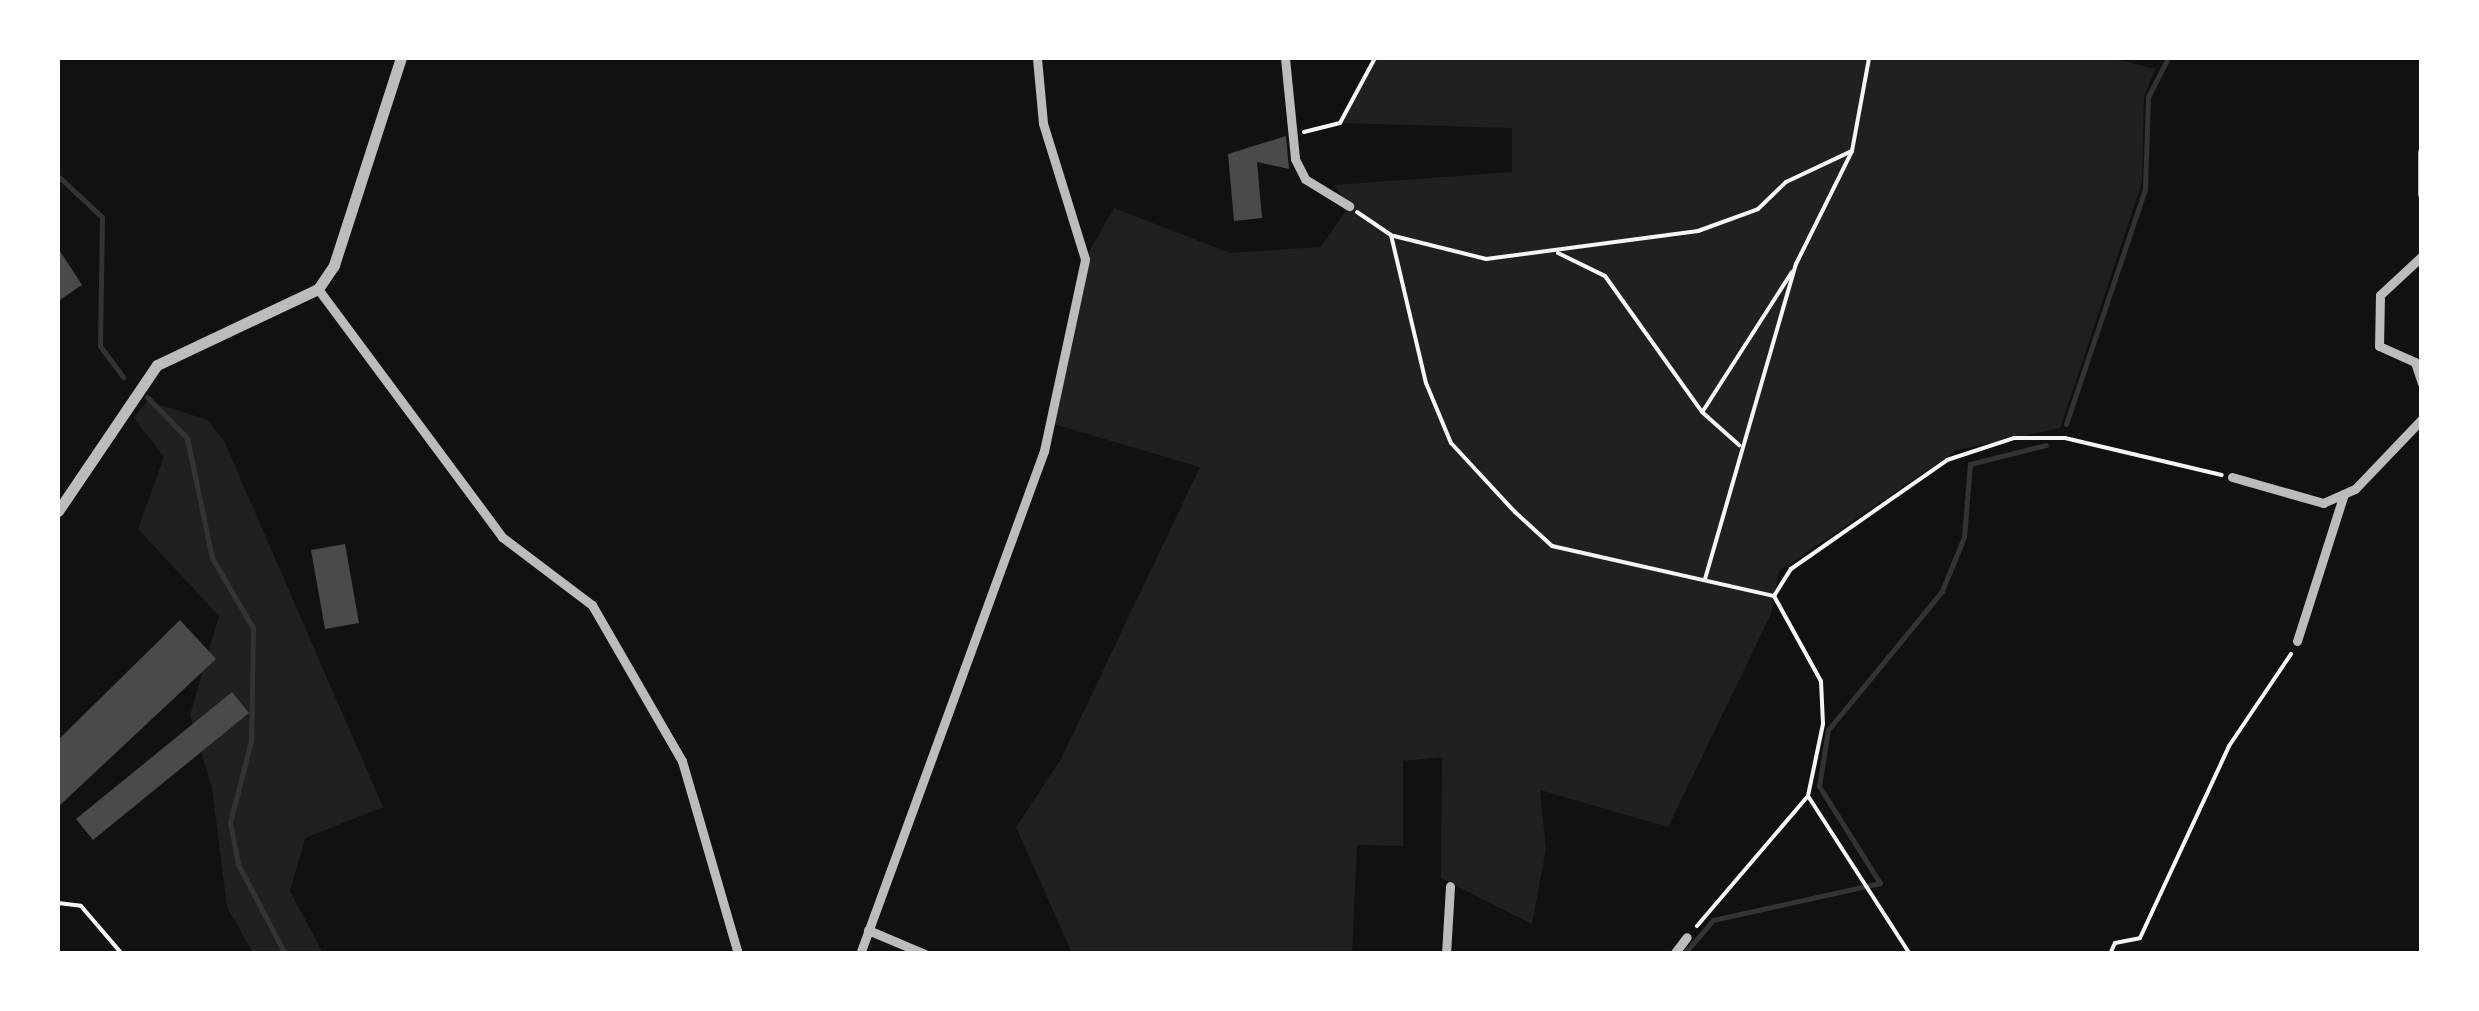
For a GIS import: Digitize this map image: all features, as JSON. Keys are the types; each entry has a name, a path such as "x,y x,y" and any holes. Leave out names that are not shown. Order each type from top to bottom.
{"street":[{"path":"58,511 156,365 318,289 334,265 401,58"},
{"path":"860,954 1044,451 1085,260 1043,123 1037,58"},
{"path":"1284,58 1289,132 1305,180 1349,206"},
{"path":"2422,152 2422,194"},
{"path":"2422,256 2380,294 2379,346 2415,362 2422,383"},
{"path":"318,289 502,537 592,605 682,761 738,954"},
{"path":"2232,477 2323,502 2344,494 2422,419"},
{"path":"2297,641 2344,494"},
{"path":"1446,954 1450,886"},
{"path":"868,930 925,954"},
{"path":"1674,954 1686,938"}],"path":[{"path":"1289,132 1340,123 1375,58"},
{"path":"1702,412 1796,264 1852,151 1869,58"},
{"path":"1349,206 1392,236 1486,259 1558,253 1698,230 1758,209 1786,182 1852,151"},
{"path":"1392,236 1426,383 1451,443 1552,546 1774,596 1821,682 1824,724 1808,796 1686,938"},
{"path":"1558,253 1605,276 1702,412 1740,445"},
{"path":"1705,581 1740,445 1772,364 1796,264"},
{"path":"1774,596 1791,569 1947,460 2014,438 2065,438 2232,477"},
{"path":"2110,954 2115,943 2140,938 2229,746 2273,693 2297,641"},
{"path":"1808,796 1910,954"},
{"path":"58,903 81,906 122,954"}],"shaded area":[{"path":"1375,58 2111,58 2155,69 2144,97 2142,182 2060,428 1957,450 1779,571 1771,614 1668,827 1540,790 1546,849 1532,924 1441,878 1442,757 1403,761 1403,846 1357,845 1352,953 1072,953 1016,827 1061,759 1200,467 1050,423 1085,259 1114,208 1230,253 1321,247 1349,206 1334,185 1512,172 1512,128 1340,123"},
{"path":"147,401 208,420 225,443 383,807 305,838 290,891 323,953 253,953 227,907 212,788 190,715 219,616 138,529 164,457 134,418"}],"building":[{"path":"1286,136 1289,169 1257,162 1262,218 1234,221 1228,154"},
{"path":"58,248 82,285 58,301"},
{"path":"345,544 359,623 325,629 311,550"},
{"path":"180,620 216,659 58,807 58,740"},
{"path":"232,692 249,713 93,840 76,819"}],"waterway":[{"path":"2066,424 2145,189 2148,97 2168,58"},
{"path":"58,176 102,217 100,346 123,377"},
{"path":"147,397 187,438 212,558 253,628 251,741 230,822 238,864 285,954"},
{"path":"1684,954 1713,920 1880,883 1819,786 1828,730 1942,591 1964,537 1970,464 2046,445"}]}
